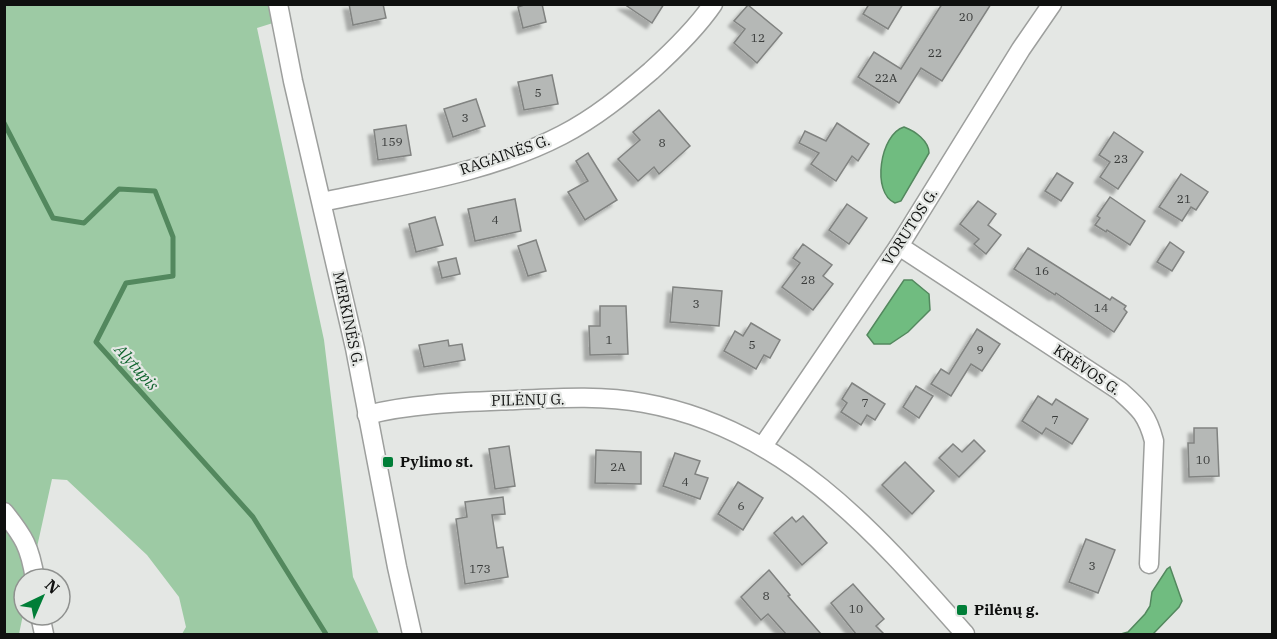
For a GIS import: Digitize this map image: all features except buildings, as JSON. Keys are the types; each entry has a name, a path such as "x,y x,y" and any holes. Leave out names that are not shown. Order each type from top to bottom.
{"street":[{"name":"MERKINĖS G.","path":"278,4 293,81 355,348 412,634"},
{"name":"RAGAINĖS G.","path":"322,202 433,178 493,162 563,135 599,113 626,92 671,52 713,4"},
{"name":"VORUTOS G.","path":"764,446 899,246 1052,4"},
{"name":"KRĖVOS G.","path":"899,246 1120,391 1139,409 1149,422 1154,441 1149,564"},
{"name":"PILĖNŲ G.","path":"367,415 384,411 476,401 541,399 642,402 710,422 764,446 815,482 874,533 965,634"},
{"path":"4,512 23,535 32,567"}],"shaded area":[{"path":"4,5 269,5 273,23 257,28 324,340 353,577 379,634 182,634 186,627 179,597 147,555 67,480 52,479 33,567 12,567 12,627 20,627 19,634 5,634"},
{"path":"904,127 921,137 927,144 929,153 901,201 895,203 883,188 882,164 889,140"},
{"path":"904,280 912,280 929,294 930,310 908,332 890,344 874,344 867,335"},
{"path":"1170,567 1182,601 1179,607 1153,634 1121,634 1128,632 1145,614 1150,606 1152,592"}],"waterway":[{"name":"Alytupis","path":"4,123 53,218 84,223 119,189 155,191 173,237 173,276 126,283 96,342 253,517 326,634"}],"place":[{"name":"Pylimo st.","path":"388,462"},
{"name":"Pilėnų g.","path":"962,610"}]}
